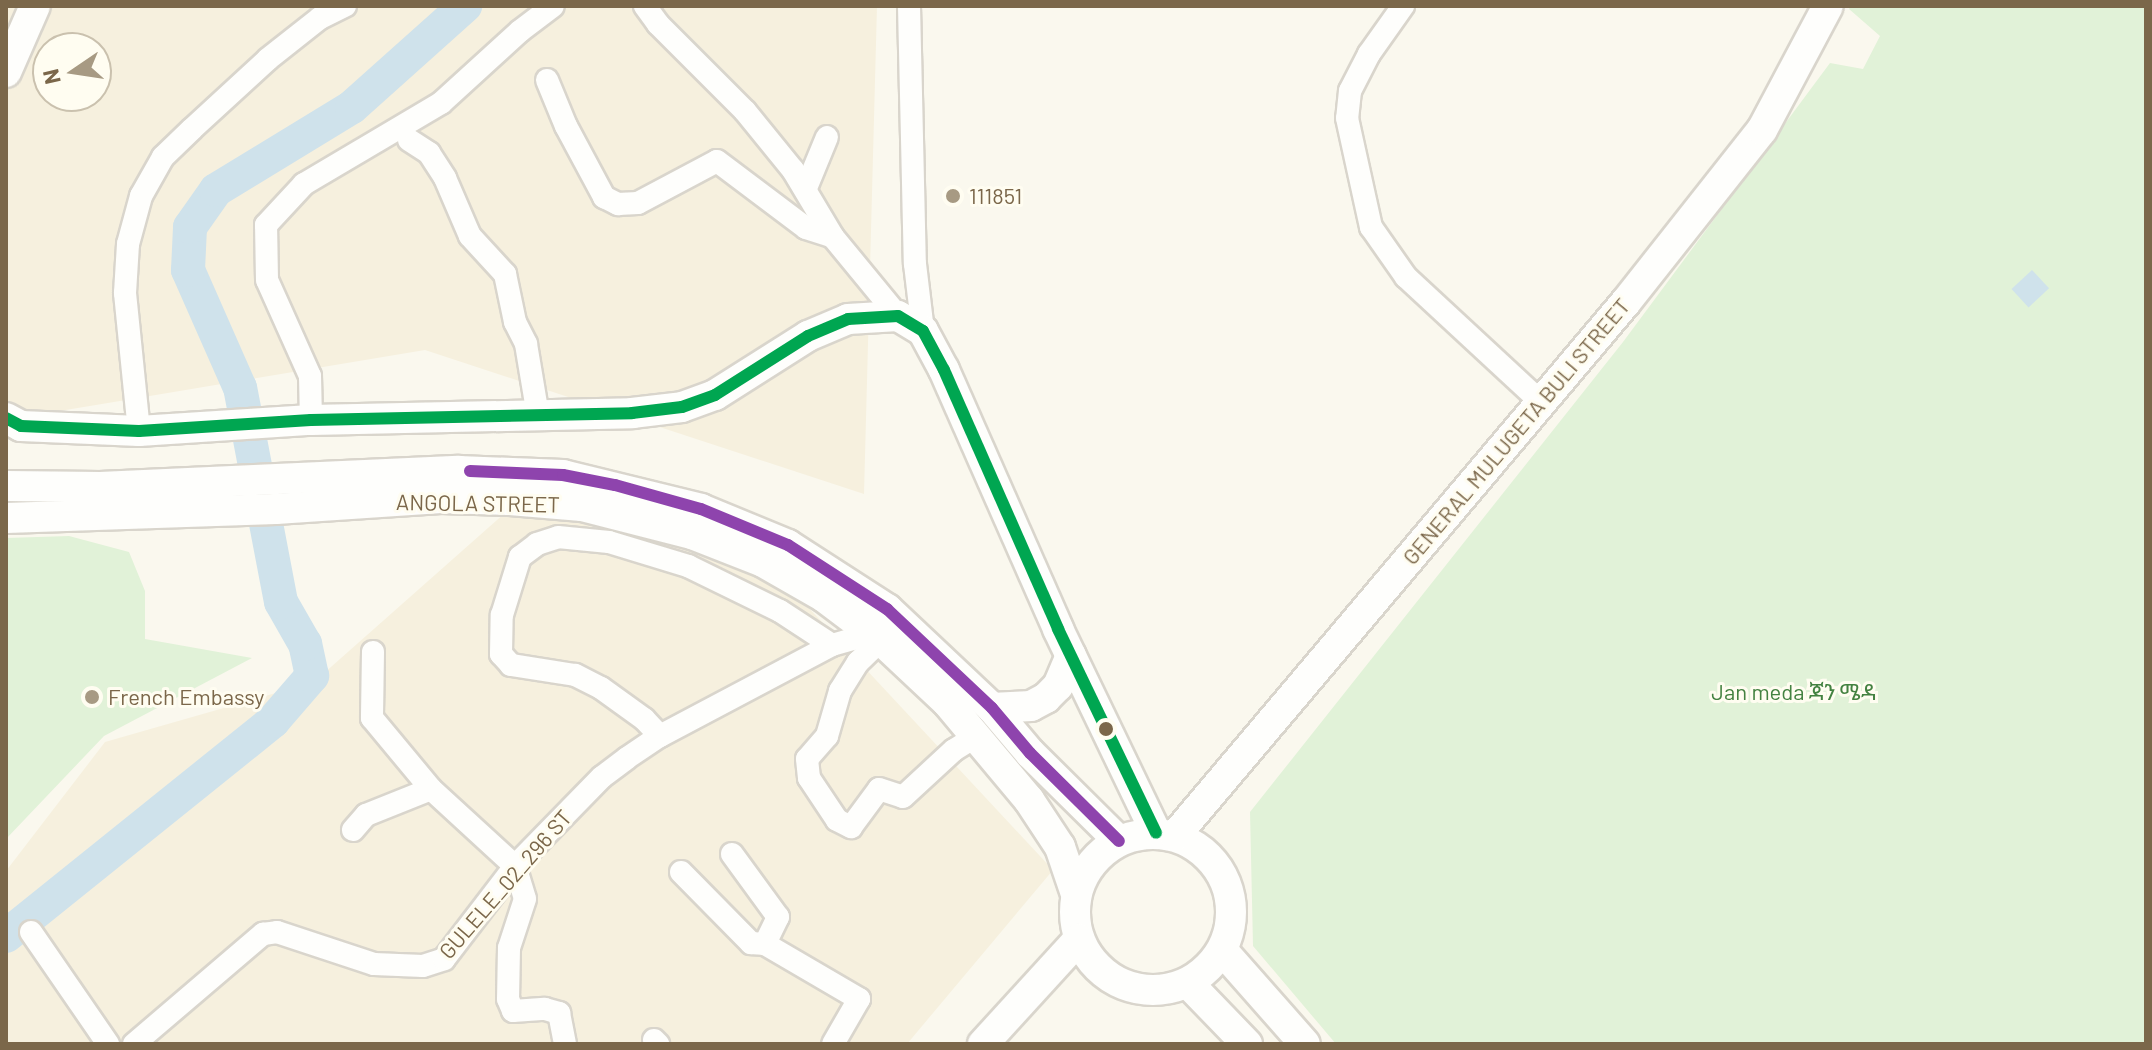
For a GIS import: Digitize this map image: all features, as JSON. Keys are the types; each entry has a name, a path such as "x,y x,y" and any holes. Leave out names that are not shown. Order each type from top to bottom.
{"main road":[{"path":"6,72 35,6"},
{"name":"GENERAL MULUGETA BULI STREET","path":"1165,834 1626,302 1762,130 1828,6"},
{"path":"13,422 139,431 311,420 632,413 682,407 715,395 808,336 848,319 911,324 944,370 1071,656 1165,834"},
{"path":"6,486 100,487 341,473 459,471 563,475 701,509 788,545 832,589 887,609 992,708 1030,753 1119,841"},
{"name":"ANGOLA STREET","path":"6,518 441,498 582,506 692,534 832,589 947,702 976,736 1050,829 1076,894"},
{"path":"992,708 1031,706 1046,698 1058,686 1071,656"},
{"path":"1165,834 1193,844 1212,859 1224,879 1231,902 1230,927 1222,950 1208,969 1188,983 1168,989 1146,990 1124,985 1105,974 1090,959 1079,939 1075,917 1076,894 1092,863 1119,841 1165,834"},
{"path":"983,1044 1079,939"},
{"path":"1222,950 1305,1044"},
{"path":"1188,983 1247,1044"}],"street":[{"path":"311,420 310,376 267,280 266,225 304,184 441,103 520,31 553,6"},
{"path":"645,6 658,24 745,111 806,188 833,237 911,324"},
{"path":"909,6 915,264 911,324"},
{"path":"1403,6 1369,54 1350,91 1347,118 1371,227 1406,277 1541,402"},
{"path":"139,431 125,293 128,244 141,196 163,157 268,59 331,7"},
{"path":"547,80 566,126 604,197 618,204 638,203 717,161 795,221 833,237"},
{"path":"806,188 827,137"},
{"path":"409,140 429,153 445,178 470,236 505,274 515,322 526,344 538,416"},
{"path":"660,736 644,719 601,688 575,675 511,665 501,654 502,615 520,557 537,544 558,537 609,542 688,566 780,611 832,645"},
{"path":"878,636 840,691 827,736 807,759 809,778 820,800 837,820 851,827 879,789 903,797 954,750 976,736"},
{"name":"GULELE_02_296 ST","path":"134,1044 263,934 277,932 374,964 423,966 444,959 515,866 602,777 660,736 832,645 878,636"},
{"path":"373,652 372,718 431,789 515,866 525,899 509,948 508,999 513,1011 545,1009 559,1013 565,1044"},
{"path":"353,830 366,815 431,789"},
{"path":"732,854 778,917 765,944"},
{"path":"681,872 751,943 765,944 859,999 833,1044"},
{"path":"31,932 108,1044"}],"shaded area":[{"path":"6,6 877,6 864,494 425,350 6,420"},
{"path":"2032,270 2049,288 2029,307 2012,289"},
{"path":"540,482 780,577 1053,870 907,1044 6,1044 6,871 105,742 314,682"}],"green space":[{"name":"Jan meda ጃን ሜዳ","path":"1851,6 2146,6 2146,1044 1336,1044 1253,946 1250,812 1623,342 1830,63 1863,69 1880,36 1849,9"},
{"name":"French Embassy","path":"69,536 129,552 145,591 145,639 252,658 104,736 6,839 6,538"}],"waterway":[{"path":"6,936 273,721 312,676 305,644 281,602 240,388 188,270 190,227 216,190 352,107 465,6"}],"transit line":[{"path":"6,418 21,426 139,431 311,420 632,413 682,407 715,395 808,336 848,319 898,316 923,331 944,370 1058,629 1156,833"},
{"path":"470,471 563,475 615,485 701,509 788,545 887,609 992,708 1030,753 1119,841"}],"place":[{"name":"111851","path":"953,196"},
{"name":"French Embassy","path":"92,697"}]}
